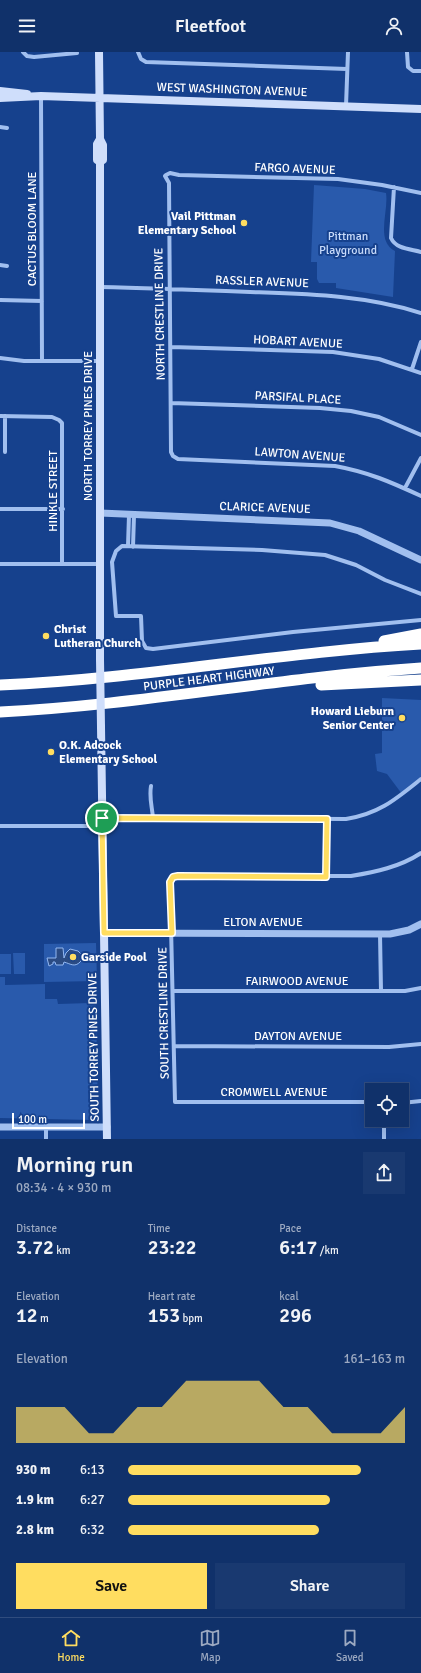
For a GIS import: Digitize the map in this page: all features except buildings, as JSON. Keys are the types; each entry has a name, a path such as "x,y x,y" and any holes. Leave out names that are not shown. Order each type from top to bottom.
{"highway":[{"path":"304,654 421,634"},
{"name":"PURPLE HEART HIGHWAY","path":"0,684 119,677 304,654 421,644"},
{"name":"PURPLE HEART HIGHWAY","path":"0,712 94,705 338,676 421,668"},
{"path":"235,688 421,680"}],"main road":[{"name":"NORTH TORREY PINES DRIVE","path":"99,52 101,98 100,139 97,144 98,160 100,162 100,691"},
{"name":"WEST WASHINGTON AVENUE","path":"0,91 41,96"},
{"name":"WEST WASHINGTON AVENUE","path":"0,98 41,96 421,109"},
{"name":"SOUTH TORREY PINES DRIVE","path":"100,691 107,1139"}],"street":[{"path":"23,52 27,56 34,57 78,53"},
{"path":"138,52 141,59 146,62 347,69"},
{"path":"346,106 348,52"},
{"path":"407,52 408,67 413,71 421,71"},
{"name":"CACTUS BLOOM LANE","path":"41,96 42,361"},
{"path":"0,127 7,128"},
{"name":"FARGO AVENUE","path":"168,174 338,180 394,187 421,193"},
{"name":"NORTH CRESTLINE DRIVE","path":"168,174 166,176 169,183 171,452 173,456"},
{"path":"394,187 391,238 394,244 400,247 421,252"},
{"path":"0,266 7,266"},
{"name":"RASSLER AVENUE","path":"100,287 334,295 370,300 403,307 421,313"},
{"path":"0,300 42,301"},
{"path":"412,369 421,342"},
{"name":"HOBART AVENUE","path":"171,347 333,352 379,359 421,372"},
{"path":"0,358 42,361 100,361"},
{"name":"PARSIFAL PLACE","path":"171,403 343,410 379,417 421,435"},
{"path":"2,416 5,452"},
{"name":"HINKLE STREET","path":"2,416 52,417 59,420 63,428 62,564"},
{"name":"LAWTON AVENUE","path":"173,456 178,459 335,466 355,469 381,477 421,496"},
{"path":"405,488 421,458"},
{"path":"0,509 63,509"},
{"name":"CLARICE AVENUE","path":"100,513 330,523 359,530 421,560"},
{"path":"130,546 131,515"},
{"path":"421,594 385,580 351,563 325,555 262,550 122,546 116,551 112,562 116,616 141,616 142,641 146,648 153,649 286,633 421,620"},
{"path":"0,564 100,564"},
{"path":"0,826 102,822 153,818 327,819 356,817 381,809 421,780"},
{"path":"151,786 149,797 152,804 153,818"},
{"path":"327,819 326,877 351,876 373,872 395,866 421,853"},
{"name":"SOUTH CRESTLINE DRIVE","path":"176,1102 170,882 173,877 326,877"},
{"name":"ELTON AVENUE","path":"104,933 380,934 403,932 421,924"},
{"path":"380,934 381,991"},
{"name":"FAIRWOOD AVENUE","path":"173,991 405,991 421,988"},
{"name":"DAYTON AVENUE","path":"174,1046 389,1047 421,1044"},
{"path":"409,1102 421,1101"},
{"name":"CROMWELL AVENUE","path":"176,1102 365,1102"},
{"path":"0,1127 107,1127"},
{"path":"46,1127 46,1139"},
{"path":"384,1127 384,1139"}],"green space":[{"name":"Pittman Playground","path":"314,185 365,189 386,193 384,233 389,246 395,251 393,297 336,288 336,283 319,283 317,279 317,262 311,262"},
{"path":"382,698 421,700 421,779 402,794 387,774 377,771 375,754 382,753"},
{"path":"96,943 97,981 44,982 44,944"},
{"path":"13,953 25,953 25,974 14,974"},
{"path":"0,954 11,954 11,974 0,974"},
{"path":"0,977 5,977 5,985 45,984 45,999 57,999 58,1004 90,1003 92,1005 96,1005 98,1117 93,1120 0,1118"}],"shaded area":[{"name":"Garside Pool","path":"56,948 63,948 64,958 70,949 78,951 81,954 81,961 75,965 64,962 63,965 56,965 55,962 53,962 53,964 49,966 47,958 56,958"}],"place":[{"name":"Vail Pittman Elementary School","path":"244,223"},
{"name":"Christ Lutheran Church","path":"46,636"},
{"name":"Howard Lieburn Senior Center","path":"402,718"},
{"name":"O.K. Adcock Elementary School","path":"51,752"},
{"name":"Garside Pool","path":"73,957"}],"route":[{"path":"102,818 327,819 326,877 173,877 170,882 172,933 104,933 102,818"}]}
